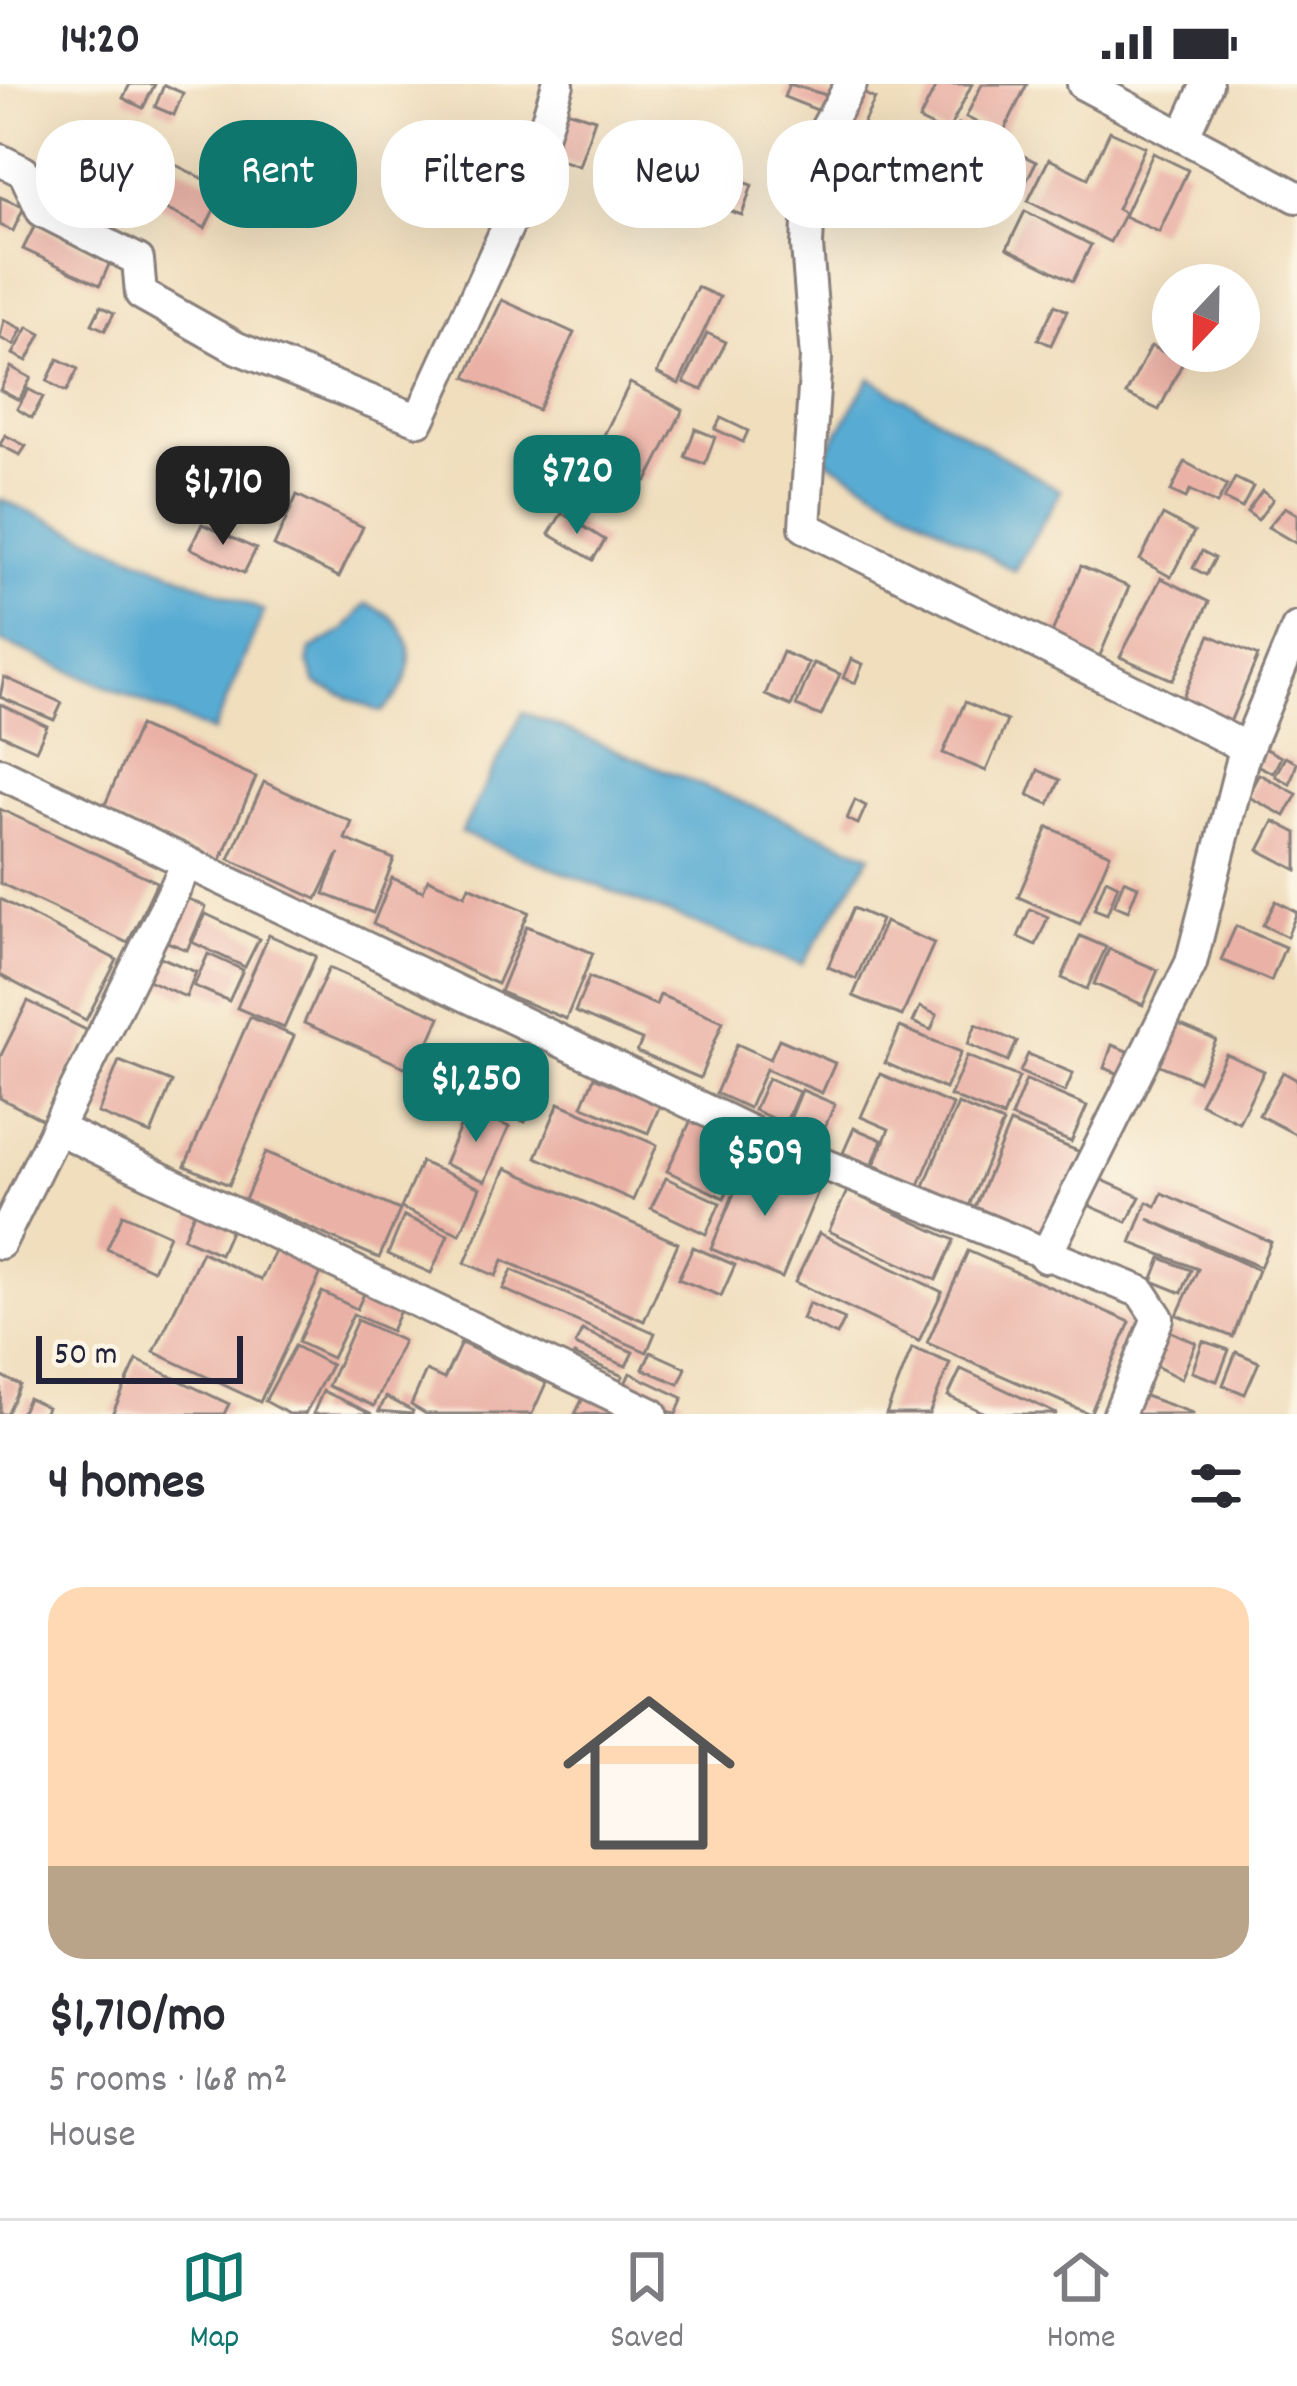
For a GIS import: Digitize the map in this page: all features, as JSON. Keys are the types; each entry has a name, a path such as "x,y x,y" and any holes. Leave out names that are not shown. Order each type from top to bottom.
{"street":[{"path":"0,160 24,172 42,211 138,260 141,294 237,348 419,420 529,182 559,84"},
{"path":"851,84 811,155 807,246 816,358 805,527 1246,748"},
{"path":"1083,84 1297,196"},
{"path":"1183,137 1207,84"},
{"path":"1045,1257 1191,963 1246,748 1297,628"},
{"path":"0,772 186,866 791,1151 1045,1257 1142,1292 1158,1318 1119,1414"},
{"path":"0,1244 186,866"},
{"path":"59,1130 652,1414"}],"water":[{"path":"870,378 1061,491 1014,571 823,458"},
{"path":"0,499 264,611 213,732 0,641"},
{"path":"366,604 397,623 410,652 404,683 381,712 316,684 308,662 310,650 344,630"},
{"path":"523,712 871,855 802,965 461,833"}],"building":[{"path":"130,84 155,84 143,108 123,98"},
{"path":"789,84 833,97 827,114 784,97"},
{"path":"937,84 972,84 954,120 919,120"},
{"path":"982,84 1027,84 1009,120 966,117"},
{"path":"164,85 183,93 174,115 155,107"},
{"path":"854,89 875,99 865,120 839,120"},
{"path":"563,109 595,119 579,166 569,163 569,120 559,120"},
{"path":"1110,131 1145,147 1117,209 1125,213 1110,242 1028,201 1049,159 1088,178"},
{"path":"1153,153 1188,170 1159,232 1124,216"},
{"path":"1026,157 1036,162 1026,182"},
{"path":"175,165 199,177 199,225 175,213"},
{"path":"743,182 752,185 743,212"},
{"path":"0,197 24,207 13,231 0,225"},
{"path":"1026,212 1091,245 1073,281 1007,248 1017,228 1026,228"},
{"path":"35,225 111,260 100,285 23,249"},
{"path":"697,287 720,297 679,384 657,373"},
{"path":"502,300 574,333 538,410 466,377"},
{"path":"1055,305 1067,311 1051,345 1038,339"},
{"path":"101,306 114,313 105,330 92,324"},
{"path":"4,320 22,329 14,345 0,338"},
{"path":"28,327 41,334 27,361 13,354"},
{"path":"707,333 726,342 702,390 684,382"},
{"path":"1151,346 1152,372 1178,372 1159,410 1126,394"},
{"path":"58,359 78,369 66,392 47,381"},
{"path":"11,367 31,378 19,400 0,390"},
{"path":"630,383 683,410 647,481 594,455"},
{"path":"28,389 43,397 32,418 17,409"},
{"path":"721,418 748,431 743,442 715,429"},
{"path":"695,429 715,437 705,464 685,457"},
{"path":"5,435 26,446 20,455 0,445"},
{"path":"1185,462 1227,485 1217,504 1190,490 1186,498 1171,491"},
{"path":"1235,478 1253,487 1242,508 1224,499"},
{"path":"1262,491 1273,499 1258,520 1247,512"},
{"path":"297,495 363,527 339,577 274,546"},
{"path":"1285,507 1297,514 1297,544 1268,527"},
{"path":"562,513 605,540 593,560 549,534"},
{"path":"1163,515 1194,532 1171,577 1140,560"},
{"path":"202,524 256,549 244,573 190,548"},
{"path":"1202,551 1215,558 1206,575 1193,568"},
{"path":"1081,566 1129,587 1098,660 1049,639"},
{"path":"1161,578 1209,602 1173,680 1120,657"},
{"path":"1210,635 1258,656 1227,729 1178,709"},
{"path":"783,652 809,663 791,706 765,695"},
{"path":"851,659 863,664 855,683 843,678"},
{"path":"814,663 840,674 821,716 796,706"},
{"path":"4,677 62,703 54,720 0,697"},
{"path":"965,702 1007,721 986,771 943,753"},
{"path":"0,704 47,726 36,750 0,734"},
{"path":"139,726 256,777 219,864 101,814"},
{"path":"1264,748 1281,757 1273,773 1255,764"},
{"path":"1285,757 1297,763 1290,784 1275,776"},
{"path":"1038,770 1060,780 1049,804 1028,795"},
{"path":"1259,774 1297,794 1285,816 1247,796"},
{"path":"264,782 352,822 345,839 394,859 373,913 324,894 339,853 317,899 229,859"},
{"path":"855,800 866,806 858,824 847,819"},
{"path":"0,809 157,882 128,943 0,883"},
{"path":"1274,821 1297,833 1297,870 1259,850"},
{"path":"1048,827 1110,854 1080,924 1018,897"},
{"path":"392,878 423,891 428,879 465,895 469,886 529,912 497,984 373,924"},
{"path":"1106,879 1118,885 1107,914 1094,909"},
{"path":"1124,880 1138,886 1128,911 1114,905"},
{"path":"186,898 206,907 187,950 167,942"},
{"path":"0,899 117,960 86,1020 0,975"},
{"path":"1276,901 1297,912 1287,937 1263,925"},
{"path":"853,908 881,920 856,979 828,967"},
{"path":"1030,909 1048,917 1036,945 1018,937"},
{"path":"206,914 259,939 245,967 192,942"},
{"path":"885,922 934,943 902,1016 853,996"},
{"path":"527,926 593,953 566,1019 500,992"},
{"path":"1236,926 1285,947 1271,981 1221,960"},
{"path":"269,935 316,956 284,1028 237,1008"},
{"path":"1080,936 1106,947 1087,989 1062,978"},
{"path":"1109,949 1158,970 1143,1005 1094,984"},
{"path":"208,954 243,970 229,1001 194,986"},
{"path":"158,956 196,972 186,997 148,980"},
{"path":"329,968 440,1017 416,1072 304,1023"},
{"path":"589,977 656,1005 660,995 723,1021 700,1078 637,1052 642,1040 575,1012"},
{"path":"28,1001 90,1032 45,1121 0,1098 0,1057"},
{"path":"920,1007 937,1015 931,1030 913,1022"},
{"path":"250,1017 294,1036 229,1185 185,1166"},
{"path":"1174,1022 1216,1040 1198,1081 1157,1064"},
{"path":"976,1024 1017,1042 1008,1061 968,1044"},
{"path":"900,1027 961,1052 945,1089 885,1063"},
{"path":"779,1039 835,1063 822,1093 766,1069 749,1108 716,1093 737,1044 770,1059"},
{"path":"1112,1045 1137,1055 1128,1077 1104,1068"},
{"path":"439,1051 456,1058 445,1084 428,1077"},
{"path":"1028,1054 1073,1073 1065,1092 1020,1072"},
{"path":"1226,1054 1264,1071 1239,1122 1200,1103"},
{"path":"967,1056 1019,1077 1003,1117 950,1096"},
{"path":"465,1057 539,1090 525,1122 451,1090"},
{"path":"119,1061 172,1082 151,1134 98,1113"},
{"path":"1283,1072 1297,1080 1297,1135 1259,1115"},
{"path":"880,1074 953,1105 919,1185 874,1165 889,1129 861,1117"},
{"path":"594,1077 660,1105 648,1133 582,1106"},
{"path":"768,1078 799,1092 785,1124 754,1110"},
{"path":"1026,1080 1087,1106 1071,1142 1011,1117"},
{"path":"802,1090 835,1104 820,1138 788,1124"},
{"path":"559,1103 657,1145 633,1200 536,1157"},
{"path":"958,1104 1003,1123 969,1206 924,1186"},
{"path":"468,1109 509,1127 485,1181 444,1164"},
{"path":"692,1118 749,1145 724,1198 667,1171"},
{"path":"1010,1123 1085,1154 1043,1235 975,1207"},
{"path":"854,1128 882,1140 872,1165 843,1153"},
{"path":"266,1152 400,1210 379,1258 245,1200"},
{"path":"748,1159 819,1189 782,1278 711,1249"},
{"path":"421,1162 480,1188 460,1234 401,1208"},
{"path":"506,1168 678,1243 644,1321 503,1260 496,1276 465,1263"},
{"path":"1091,1175 1140,1197 1127,1222 1079,1201"},
{"path":"666,1178 720,1203 706,1234 651,1208"},
{"path":"847,1191 954,1240 936,1280 829,1231"},
{"path":"1162,1193 1271,1242 1260,1267 1148,1219 1258,1270 1233,1337 1177,1315 1198,1269 1131,1243 1147,1202 1156,1206"},
{"path":"197,1206 234,1222 220,1254 183,1238"},
{"path":"123,1214 169,1235 153,1270 107,1249"},
{"path":"404,1216 448,1235 431,1273 388,1254"},
{"path":"819,1233 942,1292 919,1341 795,1282"},
{"path":"693,1247 735,1265 721,1296 678,1279"},
{"path":"276,1249 322,1271 260,1402 154,1352 202,1252 261,1280"},
{"path":"968,1251 1130,1322 1090,1414 927,1343"},
{"path":"1161,1258 1191,1270 1182,1293 1152,1281"},
{"path":"512,1270 655,1333 647,1352 503,1289"},
{"path":"369,1283 405,1299 391,1331 353,1314 332,1358 298,1342 322,1292 357,1309"},
{"path":"809,1303 845,1319 837,1335 802,1319"},
{"path":"357,1320 403,1341 374,1406 328,1386"},
{"path":"582,1330 633,1352 626,1366 575,1345"},
{"path":"1170,1331 1196,1343 1181,1379 1154,1365"},
{"path":"1203,1341 1229,1350 1217,1381 1192,1372"},
{"path":"461,1343 546,1383 532,1414 426,1414 411,1405 426,1371 444,1379"},
{"path":"295,1346 331,1365 305,1414 289,1414 265,1401"},
{"path":"912,1348 950,1363 929,1414 886,1414"},
{"path":"651,1352 686,1368 679,1384 643,1369"},
{"path":"1236,1352 1259,1362 1245,1394 1223,1385"},
{"path":"574,1355 623,1376 615,1393 566,1372"},
{"path":"137,1360 229,1404 224,1414 112,1414"},
{"path":"961,1369 1057,1414 987,1414 948,1396"},
{"path":"630,1373 683,1398 676,1414 621,1392"},
{"path":"1,1376 20,1385 7,1414 0,1414"},
{"path":"323,1391 373,1414 313,1414"},
{"path":"586,1392 619,1407 615,1414 575,1414"},
{"path":"1139,1394 1193,1413 1193,1414 1132,1414"},
{"path":"386,1397 413,1411 412,1414 379,1411"},
{"path":"28,1398 47,1407 44,1414 21,1414"}]}
